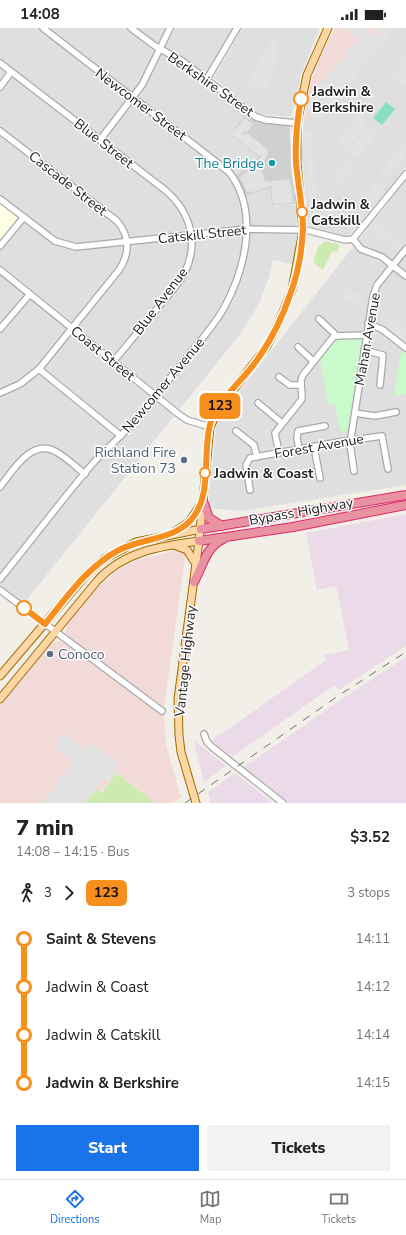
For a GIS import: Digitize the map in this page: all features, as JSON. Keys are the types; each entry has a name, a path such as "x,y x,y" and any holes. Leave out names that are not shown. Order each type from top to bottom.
{"highway":[{"name":"Bypass Highway","path":"200,529 406,495"},
{"path":"203,501 209,518 223,526"},
{"name":"Bypass Highway","path":"199,541 293,527 406,505"},
{"path":"194,582 209,550 216,543 230,536"}],"main road":[{"path":"210,427 220,407 257,360 278,324 292,290 303,230 296,163 297,123 307,75 328,28"},
{"name":"Vantage Highway","path":"196,803 181,752 178,720 179,691 199,541 210,427"},
{"path":"170,534 189,522 203,501"},
{"path":"0,676 86,574 104,559 136,542 200,529"},
{"path":"0,699 97,581 110,568 134,554 151,549 199,541"},
{"path":"174,545 188,551 196,564"}],"street":[{"name":"Newcomer Street","path":"43,28 229,172 236,182 244,200 246,229"},
{"name":"Berkshire Street","path":"131,28 160,49 182,61 256,117 266,120 297,123"},
{"path":"100,140 142,85 170,28"},
{"path":"207,79 237,28"},
{"name":"Blue Street","path":"0,63 175,198 187,217 192,235"},
{"path":"0,87 11,72"},
{"name":"Cascade Street","path":"0,131 117,221 125,233 127,242"},
{"path":"406,174 353,239 363,250 379,256 406,276"},
{"name":"Catskill Street","path":"0,199 55,241 68,246 86,247 246,229 303,230 342,239 353,239"},
{"path":"0,246 24,217"},
{"name":"Newcomer Avenue","path":"0,579 85,474 121,436 210,329 224,308 235,286 241,265 246,229"},
{"name":"Blue Avenue","path":"113,362 183,275 191,257 192,235"},
{"path":"0,393 20,384 38,369 123,265 127,252 127,242"},
{"name":"Mahan Avenue","path":"354,472 350,448 368,323 375,289 406,249"},
{"name":"Coast Street","path":"0,270 155,396 187,420 210,427"},
{"path":"0,329 30,294"},
{"path":"319,319 337,336"},
{"path":"368,323 388,333 406,348"},
{"path":"279,453 275,433 302,399 301,377 331,340 337,336 367,335"},
{"path":"298,347 313,361"},
{"path":"364,350 383,354 380,385"},
{"path":"38,369 121,436"},
{"path":"279,376 290,385 301,385"},
{"path":"258,403 282,423"},
{"path":"355,413 377,416 396,412"},
{"path":"299,449 297,438 298,431 325,426"},
{"path":"236,430 254,445 257,457 249,459 246,464 250,490"},
{"name":"Forest Avenue","path":"257,457 382,436 388,469"},
{"path":"314,447 320,478"},
{"path":"0,487 25,456 30,452 41,449 59,453 85,474"},
{"path":"0,590 162,711"},
{"path":"204,734 207,742 212,747 283,803"}],"shaded area":[{"path":"0,28 166,28 140,81 129,98 221,168 234,183 241,198 270,188 272,205 296,205 297,234 293,264 273,260 269,277 259,304 241,333 24,603 0,585 0,333 15,316 11,314 0,325 0,250 27,216 0,195"},
{"path":"174,28 233,28 203,81 246,114 230,134 258,157 236,176 223,163 139,98"},
{"path":"242,28 320,28 301,74 292,115 290,117 259,114 214,78"},
{"path":"335,28 379,28 311,113 307,122 304,119 310,86 319,60"},
{"path":"344,28 363,28 373,36 311,113 305,113 307,100 342,58 346,59 345,55 356,40 358,42 360,40 351,33 353,30 350,32"},
{"path":"379,28 406,28 406,167 352,233 345,236 312,227 308,224 302,153 304,119 307,122 311,113"},
{"path":"382,28 395,28 316,126 311,116"},
{"path":"272,40 278,43 275,59 277,60 268,88 265,87 265,90 252,86 249,83 251,79 249,78"},
{"path":"406,58 406,86 392,75"},
{"path":"363,111 367,124 346,150 340,145 339,141"},
{"path":"246,114 260,122 289,125 291,168 296,204 272,205 270,188 246,196 236,176 258,157 230,134"},
{"path":"245,118 253,124 246,133 244,131 243,134 245,135 247,133 267,149 268,154 261,166 264,180 268,182 290,179 290,185 288,186 291,186 293,203 273,204 271,187 273,185 251,193 250,191 247,192 240,177 255,165 262,155 259,156 231,134"},
{"path":"370,126 382,127 358,157 355,157 349,152"},
{"path":"304,131 312,131 317,216 310,216"},
{"path":"406,141 406,154 404,155 404,159 386,182 379,174"},
{"path":"349,159 357,166 342,185 333,178"},
{"path":"406,181 406,244 394,259 390,259 382,254 365,248 359,240"},
{"path":"377,182 385,189 352,231 343,223 346,220 349,222 367,200 364,197"},
{"path":"0,203 18,218 0,240"},
{"path":"374,221 404,246 399,251 384,238 382,240 378,237 377,239 366,230"},
{"path":"353,247 363,254 386,265 386,269 373,285 378,289 406,255 406,485 241,511 209,508 216,428 222,413"},
{"path":"348,287 365,300 364,302 366,307 363,311 342,296"},
{"path":"389,317 406,329 405,343 385,328"},
{"path":"406,514 406,646 339,690 335,685 232,757 211,741 326,660 323,655 349,650 336,586 317,590 306,533"},
{"path":"182,549 186,551 164,707 85,650 65,631 67,625 91,594 119,569 140,559"},
{"path":"59,641 80,653 164,715 166,745 181,797 173,803 156,803 116,773 101,793 95,789 85,803 0,803 0,705 51,644"},
{"path":"406,657 406,803 290,803 244,767 342,699"},
{"path":"64,734 86,750 92,743 116,761 116,772 109,782 103,778 85,803 42,803 74,761 54,747"},
{"path":"194,740 226,766 204,782 196,751"},
{"path":"235,773 273,803 211,803 208,792"}],"green space":[{"path":"386,102 395,109 382,125 373,118"},
{"path":"325,241 340,245 337,252 332,251 323,270 313,262 318,247"},
{"path":"336,337 362,339 347,431 340,431 335,404 328,405 321,363 317,361"},
{"path":"402,347 406,353 406,394 394,396"},
{"path":"116,773 156,803 85,803 96,789 102,793"}],"railway":[{"path":"185,803 338,696 406,652"}],"bus line":[{"name":"123","path":"24,608 45,624 86,574 104,559 119,549 136,542 170,534 184,526 196,514 203,501 210,427 212,421 220,407 267,346 286,308 292,290 297,270 303,230 296,163 297,123 301,99"}],"place":[{"name":"Jadwin & Berkshire","path":"301,99"},
{"name":"The Bridge","path":"272,163"},
{"name":"Jadwin & Catskill","path":"302,212"},
{"name":"Richland Fire Station 73","path":"184,460"},
{"name":"Jadwin & Coast","path":"205,473"},
{"name":"Conoco","path":"50,654"}]}
